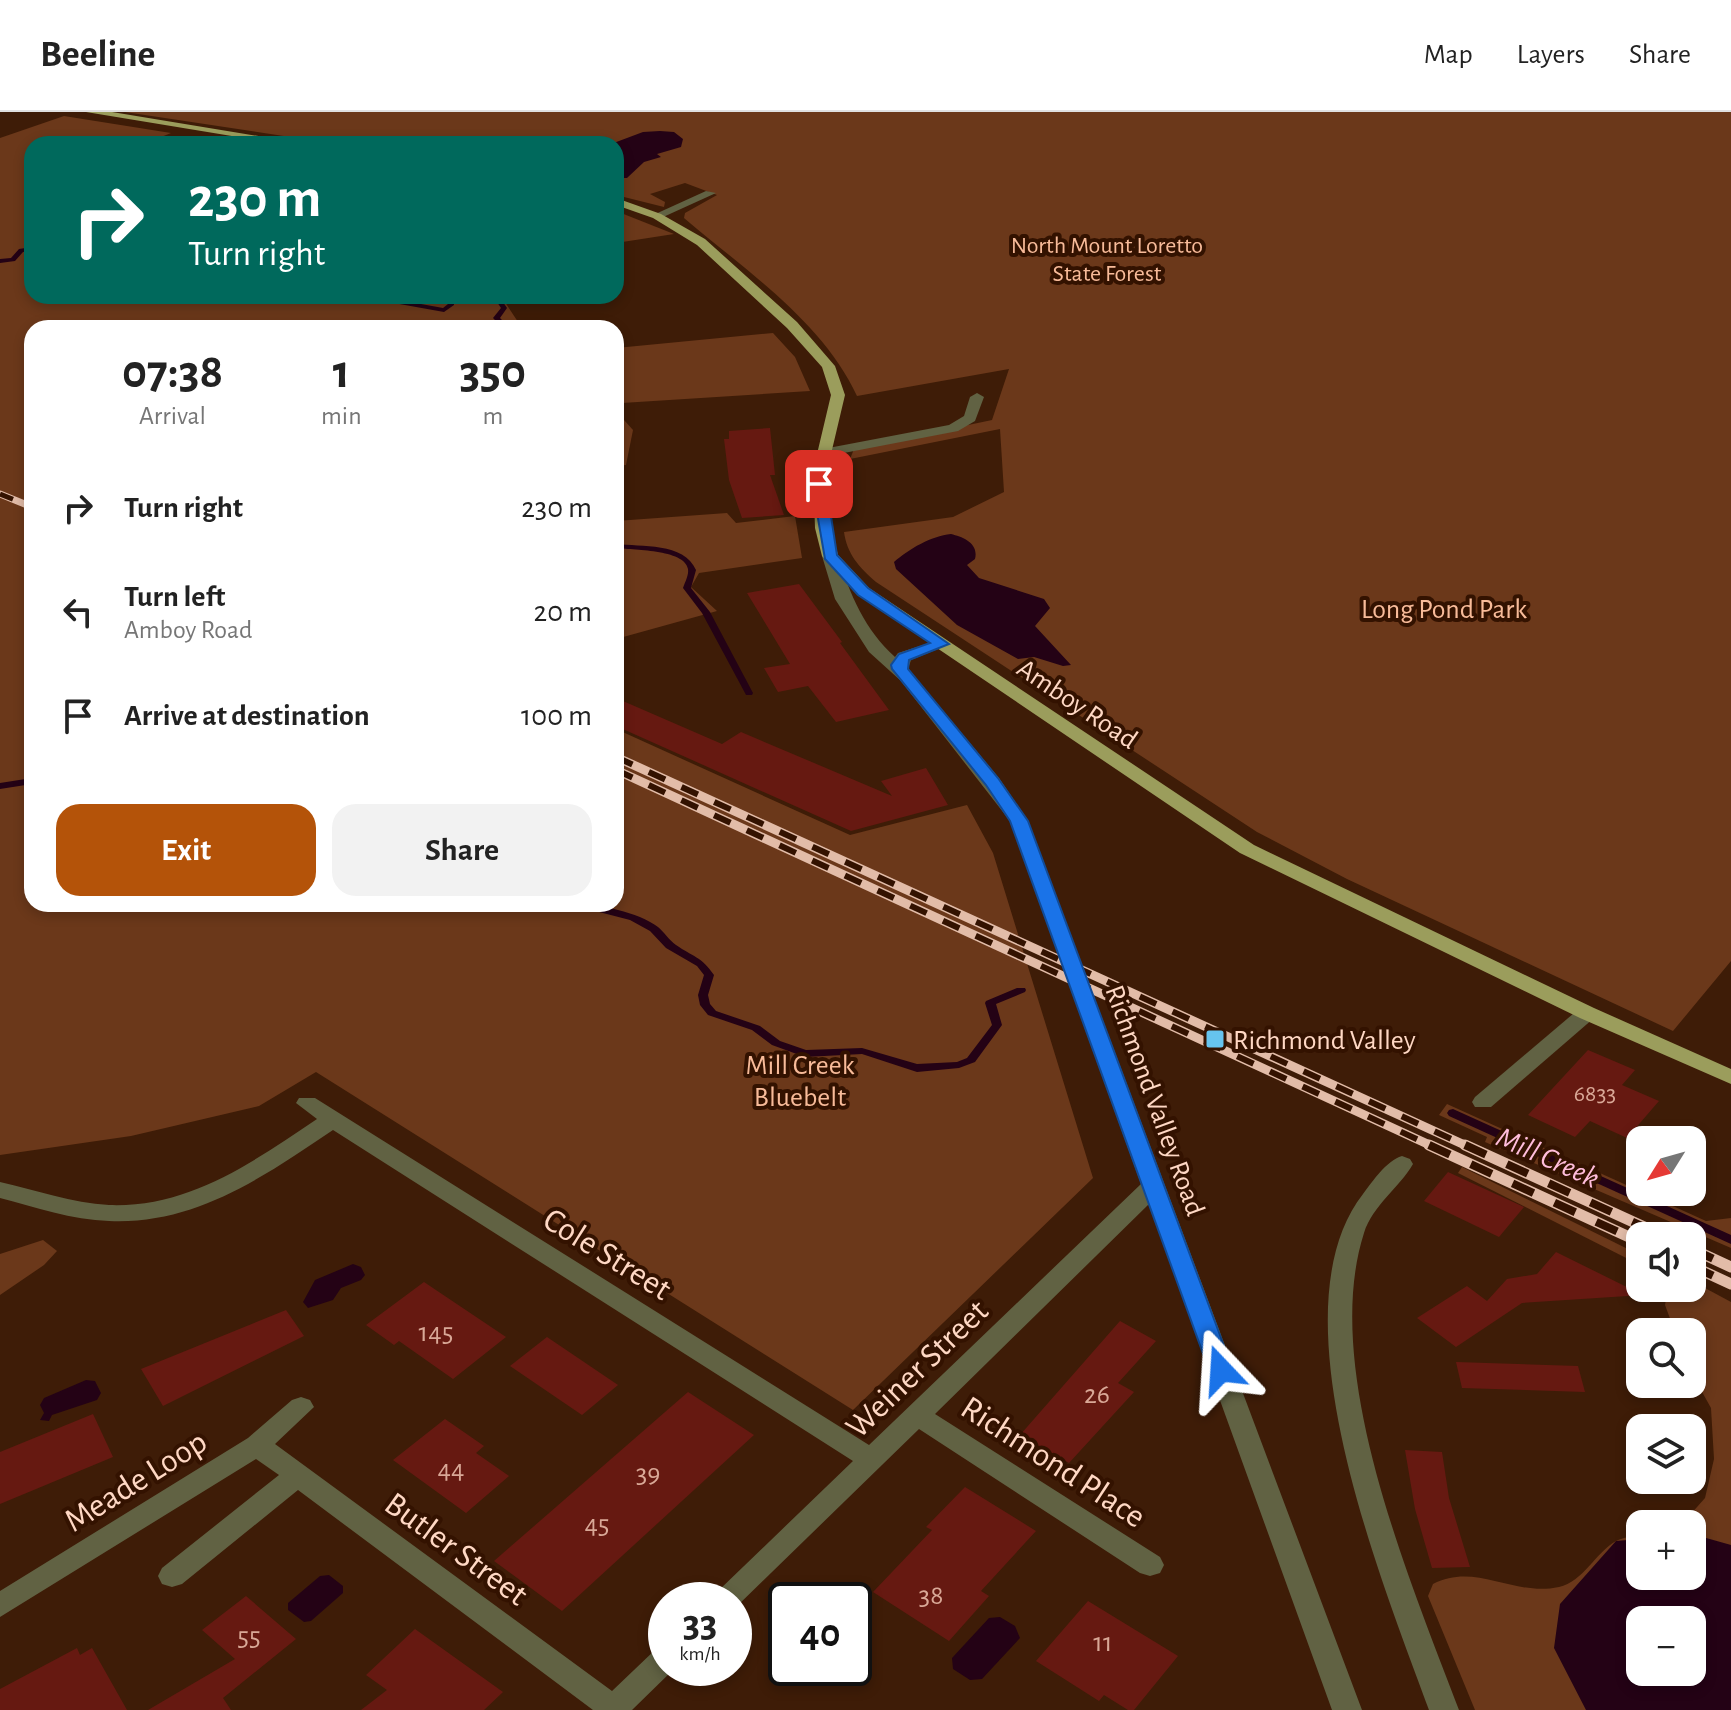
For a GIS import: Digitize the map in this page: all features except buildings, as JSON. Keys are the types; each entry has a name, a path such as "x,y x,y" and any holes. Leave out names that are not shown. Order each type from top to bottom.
{"main road":[{"path":"91,112 249,136"},
{"path":"624,204 657,216 715,252 792,325 828,366 838,395 823,453 820,497 830,556"},
{"name":"Amboy Road","path":"830,556 863,591 1247,849 1587,1013 1731,1077"}],"street":[{"path":"657,216 710,193"},
{"path":"823,453 953,428 970,418 977,397"},
{"name":"Richmond Valley Road","path":"830,556 843,599 875,648 900,669 992,782 1019,821 1347,1710"},
{"path":"900,669 904,657 942,644"},
{"path":"1483,1102 1587,1013"},
{"name":"Cole Street","path":"307,1103 873,1461"},
{"path":"0,1190 104,1212 138,1213 170,1209 209,1197 243,1179 333,1119"},
{"path":"1402,1164 1370,1199 1352,1233 1341,1288 1340,1340 1366,1472 1404,1603 1444,1710 1436,1710"},
{"name":"Weiner Street","path":"746,1582 1154,1185"},
{"name":"Meade Loop","path":"0,1605 257,1445 301,1407"},
{"name":"Richmond Place","path":"919,1416 1150,1565"},
{"name":"Butler Street","path":"257,1445 613,1709"},
{"path":"172,1576 298,1475"},
{"path":"613,1709 648,1675"}],"green space":[{"name":"Long Pond Park","path":"125,112 1731,112 1731,961 1673,1031 1347,879 1257,832 876,582 855,560 844,532 953,517 1004,492 1000,429 850,459 854,449 992,420 1009,369 857,396 824,344 803,321 757,278 684,218 685,213 717,195 685,183 650,194 665,202 664,207 624,197 624,136 283,136"},
{"name":"Mill Creek Bluebelt","path":"64,116 171,133 164,136 24,136 24,304 506,304 517,320 24,320 24,912 624,912 624,733 850,835 967,805 993,853 1093,1178 853,1410 316,1072 259,1106 131,1136 0,1155 0,138"},
{"path":"624,214 674,234 624,242"},
{"path":"773,333 795,357 810,391 624,403 624,347"},
{"path":"624,420 633,430 624,465"},
{"path":"727,513 736,523 795,516 802,558 699,573 691,587 717,611 624,637 624,520"},
{"path":"1447,1104 1626,1185 1626,1203 1485,1142 1487,1137 1439,1115"},
{"path":"1462,1167 1626,1248 1626,1258 1458,1173"},
{"path":"1634,1206 1673,1206 1706,1221 1731,1218 1731,1248 1706,1237 1706,1222 1671,1222"},
{"path":"43,1240 57,1251 44,1265 0,1295 0,1254"},
{"path":"1706,1289 1731,1302 1731,1710 1475,1710 1428,1596 1433,1584 1464,1577 1526,1588 1559,1587 1575,1579 1609,1546 1626,1538 1626,1590 1706,1590 1706,1510 1694,1510 1705,1498 1714,1459 1711,1408 1705,1398 1706,1318 1670,1318 1666,1302 1706,1302"}],"shaded area":[{"path":"643,132 674,132 683,139 681,147 657,154 661,157 644,162 624,178 624,139"},
{"path":"951,534 965,539 975,549 975,559 967,565 979,578 1044,599 1050,608 1035,626 1071,665 1063,666 1034,657 1018,659 957,625 896,569 894,562 913,548"},
{"path":"353,1264 361,1267 365,1275 361,1280 341,1288 333,1300 308,1308 303,1302 315,1280"},
{"path":"86,1380 95,1381 101,1393 97,1400 52,1415 49,1421 40,1420 44,1413 40,1405 44,1398"},
{"path":"1706,1538 1731,1545 1731,1710 1586,1710 1554,1648 1560,1604 1616,1541 1626,1540 1626,1590 1706,1590"},
{"path":"329,1575 343,1586 343,1593 311,1621 304,1622 288,1610 288,1603 320,1576"},
{"path":"1000,1617 1015,1626 1020,1638 982,1679 970,1680 953,1669 952,1658 989,1618"}],"waterway":[{"path":"0,261 13,260 24,250"},
{"path":"411,304 444,310 451,304"},
{"path":"498,320 496,318 504,308 501,304"},
{"path":"624,547 671,553 689,562 692,570 687,588 706,612 749,693"},
{"name":"Mill Creek","path":"0,786 24,782"},
{"name":"Mill Creek","path":"611,912 634,918 654,929 670,946 701,964 709,975 703,995 705,1005 712,1013 756,1028 776,1043 805,1054 862,1051 917,1068 959,1065 971,1060 997,1025 990,1003 1021,990"},
{"name":"Mill Creek","path":"1453,1113 1731,1240"}],"railway":[{"path":"0,494 24,504"},
{"path":"624,761 1469,1147"},
{"path":"624,774 1434,1147"},
{"path":"1429,1145 1626,1236"},
{"path":"1465,1145 1633,1222"},
{"path":"1706,1255 1731,1267"},
{"path":"1706,1272 1731,1284"}],"place":[{"name":"Richmond Valley","path":"1215,1039"}],"route":[{"path":"819,484 823,528 830,556 863,591 942,644 904,657 900,669 992,782 1019,821 1221,1370"}],"park label":[{"name":"North Mount Loretto State Forest","path":"1107,259"}]}
